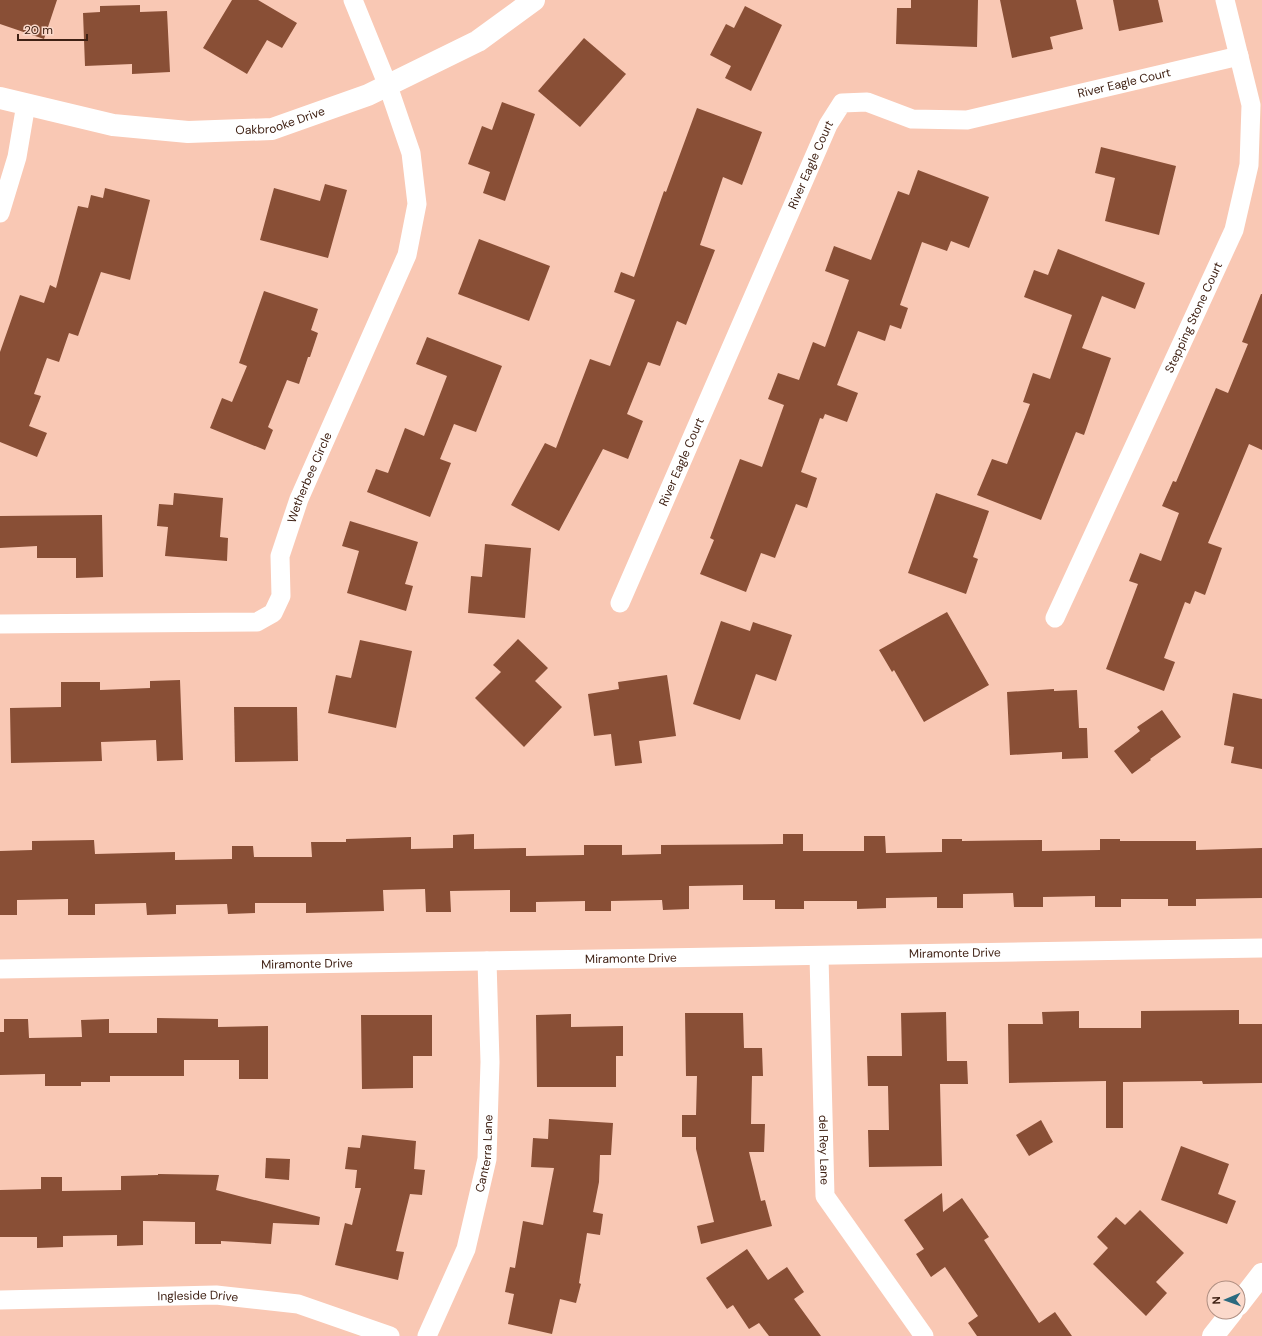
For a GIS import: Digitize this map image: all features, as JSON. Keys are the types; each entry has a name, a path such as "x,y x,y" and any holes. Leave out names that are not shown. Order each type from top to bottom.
{"street":[{"name":"Wetherbee Circle","path":"0,624 257,622 273,613 281,596 280,556 300,499 407,255 417,204 411,153 388,86 353,0"},
{"name":"Oakbrooke Drive","path":"0,98 113,125 188,132 272,129 368,95 388,86 478,41 534,0"},
{"name":"Stepping Stone Court","path":"1055,618 1234,230 1248,165 1251,105 1225,0"},
{"name":"River Eagle Court","path":"620,603 828,125 842,102 867,102 912,119 967,120 1239,56"},
{"path":"0,213 16,157 26,104"},
{"name":"Miramonte Drive","path":"0,969 1262,948"},
{"name":"del Rey Lane","path":"819,956 825,1196 924,1336"},
{"name":"Canterra Lane","path":"427,1336 466,1249 487,1159 490,1062 487,961"},
{"path":"1246,1295 1262,1274"},
{"name":"Ingleside Drive","path":"0,1300 216,1295 298,1304 390,1336"},
{"path":"1213,1336 1226,1320"}],"building":[{"path":"0,0 57,0 44,39 0,24"},
{"path":"232,0 258,0 297,23 282,48 267,40 247,74 203,48"},
{"path":"911,0 978,0 977,47 896,44 897,8 911,8"},
{"path":"1000,0 1076,0 1083,29 1050,37 1053,49 1012,58"},
{"path":"1113,0 1158,0 1163,22 1119,31"},
{"path":"140,5 140,12 167,11 170,72 132,74 132,64 85,66 83,13 100,12 100,6"},
{"path":"745,6 782,25 751,91 725,78 731,66 710,55 726,24 734,28"},
{"path":"584,38 626,74 580,127 538,91"},
{"path":"502,102 535,114 505,201 483,193 490,172 468,164 482,126 492,130"},
{"path":"697,108 762,132 742,185 723,177 700,245 715,250 686,325 677,321 660,366 648,362 627,414 643,421 628,459 603,449 559,531 511,505 545,443 556,448 590,359 610,366 635,300 614,292 621,272 634,277 664,191 666,192"},
{"path":"1101,147 1176,166 1159,235 1105,221 1115,178 1095,173"},
{"path":"918,170 989,197 969,248 951,241 947,251 922,242 900,305 908,308 901,329 890,325 885,341 858,331 837,385 858,393 847,422 825,414 823,419 820,418 801,472 817,478 807,508 796,504 775,558 761,553 746,592 700,574 714,540 710,538 740,459 762,467 784,405 768,399 778,373 799,380 813,342 825,347 849,280 825,271 834,246 871,260 898,191 909,195"},
{"path":"325,184 347,190 328,258 260,240 274,188 320,201"},
{"path":"105,188 150,200 130,280 101,272 78,336 69,333 59,362 47,358 34,394 41,396 29,426 47,433 37,457 0,442 0,352 20,295 44,303 50,285 56,288 78,206 88,208 91,195 103,198"},
{"path":"479,239 550,266 529,321 458,294"},
{"path":"1058,249 1145,283 1135,309 1102,296 1082,348 1111,358 1084,435 1076,432 1041,520 977,495 992,459 1007,464 1030,404 1023,402 1033,373 1050,379 1072,315 1024,297 1034,270 1048,275"},
{"path":"264,291 318,309 311,330 318,333 310,357 308,357 299,384 287,380 268,427 273,430 265,450 210,428 222,398 232,402 247,366 239,363"},
{"path":"1261,294 1262,450 1249,444 1208,543 1222,548 1205,595 1195,591 1190,604 1185,602 1164,658 1175,662 1164,691 1106,669 1138,584 1129,581 1140,553 1161,561 1179,513 1162,506 1173,481 1176,482 1216,388 1228,393 1248,344 1242,342"},
{"path":"427,337 502,366 476,432 454,424 440,459 451,463 430,517 367,492 376,469 388,473 405,428 424,436 447,376 416,364"},
{"path":"174,493 223,498 220,537 228,538 227,561 165,556 168,527 157,526 159,504 173,505"},
{"path":"936,493 989,511 973,557 978,559 966,594 908,573"},
{"path":"102,515 103,577 76,578 76,558 37,558 37,546 0,548 0,516"},
{"path":"350,521 418,542 405,584 413,586 406,611 347,593 359,551 342,546"},
{"path":"485,544 531,548 525,618 468,613 471,576 482,577"},
{"path":"947,612 989,685 924,722 894,670 892,672 879,650"},
{"path":"721,621 750,631 753,622 792,635 776,681 756,674 740,720 693,704"},
{"path":"518,639 548,668 535,681 562,707 524,747 475,698 501,672 493,665"},
{"path":"360,640 412,651 396,728 328,713 336,675 351,678"},
{"path":"667,675 676,736 639,741 642,763 615,766 611,734 594,736 588,694 619,689 618,682"},
{"path":"180,680 183,760 157,761 156,740 101,742 102,761 11,763 10,708 61,707 61,682 100,682 100,690 150,688 150,681"},
{"path":"1054,689 1054,691 1077,690 1079,728 1087,728 1088,758 1062,759 1062,752 1010,755 1007,692"},
{"path":"1233,693 1262,699 1262,769 1231,763 1234,747 1224,745"},
{"path":"234,707 297,707 298,761 235,762"},
{"path":"1162,710 1181,737 1132,774 1114,751 1140,731 1137,727"},
{"path":"474,834 474,849 526,848 526,856 584,855 584,845 622,845 622,855 661,854 661,845 783,844 783,834 803,834 803,851 864,851 864,836 885,836 886,853 942,852 942,839 962,839 962,841 1042,840 1042,851 1100,850 1100,839 1120,839 1120,841 1196,841 1196,850 1262,848 1262,898 1196,899 1196,906 1168,906 1168,899 1121,899 1121,907 1095,907 1095,896 1043,897 1043,907 1014,907 1013,893 963,894 963,908 937,908 937,897 886,898 886,908 857,909 857,901 804,901 804,909 775,909 775,900 743,900 743,885 689,886 689,909 663,910 662,900 611,901 611,911 585,911 585,901 536,902 536,912 510,912 510,890 450,891 451,912 426,912 425,889 383,890 384,911 306,913 306,903 255,903 255,913 228,914 227,904 176,905 176,914 147,915 146,903 95,904 95,915 68,915 68,899 17,900 17,915 0,915 0,851 32,850 32,841 94,840 95,854 175,852 175,860 232,859 232,846 253,846 254,857 312,857 311,842 346,842 346,839 411,837 411,849 453,848 453,835"},
{"path":"1239,1010 1239,1024 1262,1024 1262,1083 1203,1084 1202,1081 1123,1082 1123,1128 1106,1128 1106,1081 1009,1083 1008,1024 1043,1024 1042,1012 1079,1011 1079,1028 1141,1028 1141,1011"},
{"path":"946,1012 947,1061 967,1061 968,1084 940,1084 942,1166 869,1167 868,1130 889,1130 888,1086 868,1086 867,1056 902,1056 901,1013"},
{"path":"685,1013 743,1013 744,1048 762,1048 763,1076 752,1076 751,1124 765,1124 764,1152 749,1152 761,1201 765,1200 772,1226 701,1244 697,1226 714,1222 696,1149 696,1137 682,1137 682,1115 696,1115 697,1076 686,1076"},
{"path":"571,1014 571,1027 623,1026 623,1056 616,1056 616,1087 537,1087 536,1015"},
{"path":"361,1015 432,1015 432,1056 413,1056 413,1088 362,1089"},
{"path":"157,1018 218,1019 218,1027 268,1026 268,1079 239,1079 239,1060 184,1060 184,1076 110,1076 110,1082 81,1082 81,1086 45,1086 45,1074 0,1075 0,1032 4,1032 4,1019 28,1019 29,1038 82,1037 81,1020 109,1019 109,1033 157,1033"},
{"path":"549,1119 613,1123 611,1155 600,1155 599,1182 593,1212 603,1214 600,1235 587,1233 579,1283 581,1284 576,1303 560,1299 552,1334 508,1324 514,1294 505,1292 510,1267 515,1268 523,1221 543,1225 554,1168 531,1167 533,1138 548,1139"},
{"path":"1041,1120 1053,1142 1029,1156 1016,1135"},
{"path":"362,1135 416,1141 414,1169 425,1170 422,1195 410,1194 396,1251 404,1252 398,1280 335,1265 345,1223 352,1225 361,1188 355,1188 357,1170 345,1169 348,1147 360,1148"},
{"path":"1181,1146 1229,1164 1218,1194 1236,1201 1227,1224 1161,1200"},
{"path":"266,1158 290,1159 289,1180 265,1178"},
{"path":"158,1174 219,1175 216,1190 320,1217 319,1225 273,1223 271,1244 221,1241 221,1244 195,1244 195,1222 143,1221 143,1245 117,1246 117,1235 63,1236 63,1247 37,1248 37,1237 0,1237 0,1190 41,1189 41,1177 62,1177 62,1191 121,1190 121,1176"},
{"path":"942,1193 943,1212 962,1198 989,1237 984,1240 1039,1323 1055,1312 1072,1336 977,1336 968,1323 978,1316 945,1267 931,1277 916,1254 924,1249 904,1220"},
{"path":"1140,1210 1184,1253 1156,1282 1167,1293 1146,1316 1093,1264 1108,1248 1097,1237 1116,1217 1125,1225"},
{"path":"747,1249 768,1280 787,1267 804,1292 794,1299 821,1336 769,1336 759,1323 749,1329 733,1305 727,1309 706,1278"}]}
